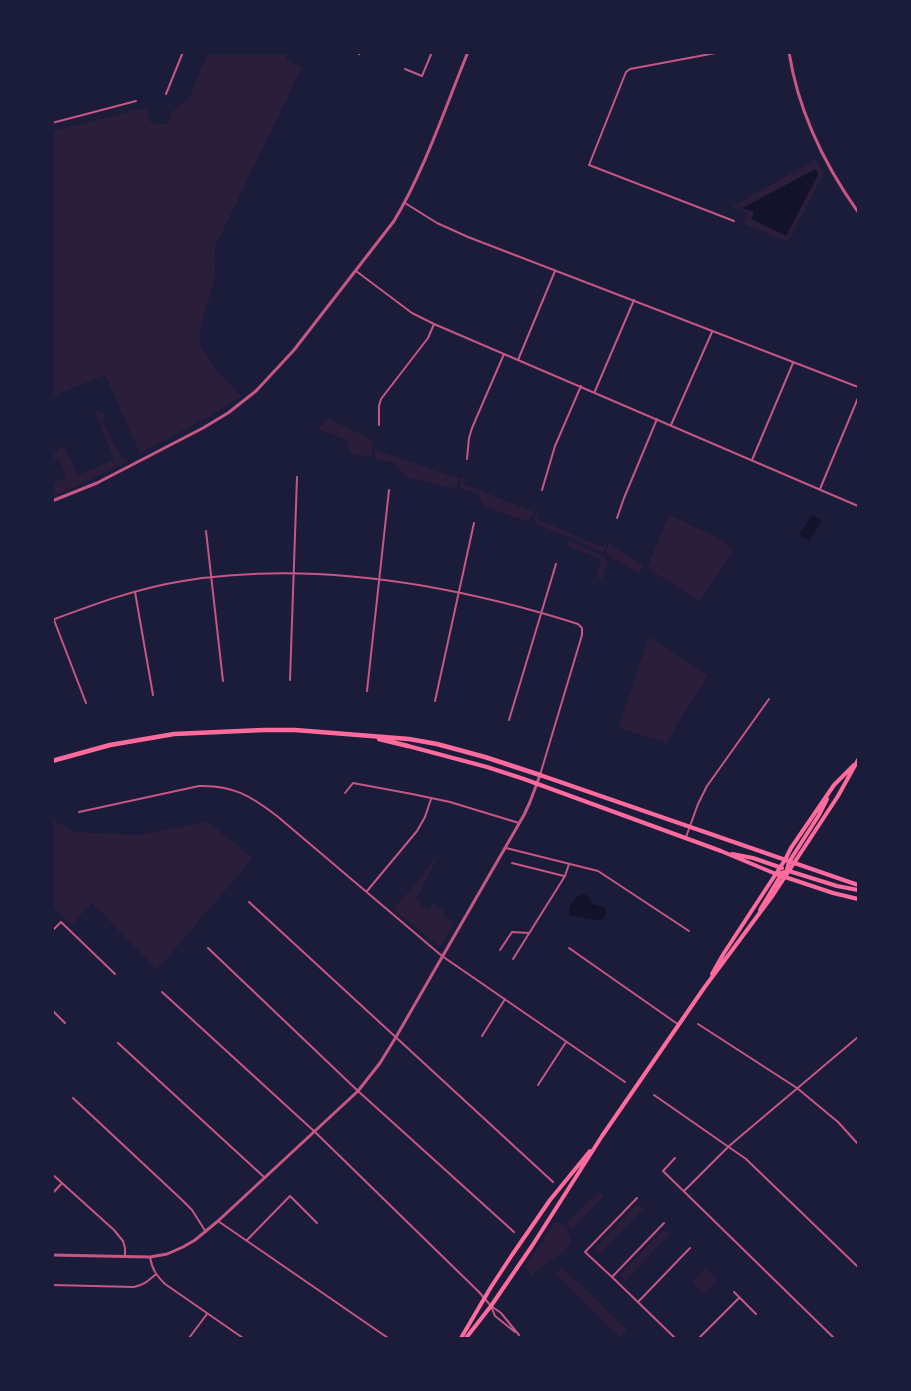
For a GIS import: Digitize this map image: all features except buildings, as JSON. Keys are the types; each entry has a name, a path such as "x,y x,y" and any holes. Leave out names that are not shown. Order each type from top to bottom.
{"highway":[{"path":"52,760 174,734 263,730 317,731 400,738 437,744 540,775"},
{"path":"364,735 408,746"}],"main road":[{"path":"408,746 487,767 720,851 858,888"},
{"path":"466,1338 532,1246 602,1136 704,988 751,926 785,869 791,848 834,785 858,760"},
{"path":"704,988 724,953 838,796 858,760"},
{"path":"540,775 690,827 833,892 858,899"},
{"path":"785,869 837,886 858,888"},
{"path":"461,1338 494,1282 550,1200 602,1136"}],"street":[{"path":"166,93 183,52"},
{"path":"405,69 422,76 432,52"},
{"path":"52,501 97,483 218,420 241,404 274,374 357,271 405,203 468,52"},
{"path":"720,52 630,69 626,72 589,165 734,221"},
{"path":"789,52 806,118 828,166 858,212"},
{"path":"52,123 136,101"},
{"path":"405,203 437,223 468,237 858,387"},
{"path":"518,360 555,270"},
{"path":"357,271 412,313 434,324 858,506"},
{"path":"594,392 634,300"},
{"path":"378,425 381,399 428,338 434,324"},
{"path":"671,425 712,331"},
{"path":"467,459 472,428 504,354"},
{"path":"752,460 794,362"},
{"path":"542,490 555,446 581,386"},
{"path":"820,489 858,398"},
{"path":"617,518 657,420"},
{"path":"290,680 297,477"},
{"path":"367,691 389,490"},
{"path":"435,701 474,523"},
{"path":"206,531 223,681"},
{"path":"509,720 556,564"},
{"path":"52,1255 150,1257 167,1254 183,1247 206,1232 358,1091 380,1063 530,802 582,635 582,628 578,624 542,612 459,592 379,579 330,575 252,574 181,581 112,598 53,620 86,703"},
{"path":"135,591 153,695"},
{"path":"686,838 707,786 769,699"},
{"path":"345,793 353,783 450,802 519,823"},
{"path":"78,813 199,786 215,786 241,792 263,806 442,956 625,1082"},
{"path":"367,891 417,831 432,798"},
{"path":"505,848 598,871 690,930"},
{"path":"512,863 565,876"},
{"path":"513,959 565,876 569,864"},
{"path":"249,902 554,1182"},
{"path":"52,931 61,922 115,974"},
{"path":"500,950 512,932 530,933"},
{"path":"208,948 358,1091 514,1232"},
{"path":"569,948 679,1025"},
{"path":"162,992 315,1132 491,1306 501,1313 520,1337"},
{"path":"482,1036 505,999"},
{"path":"52,1010 64,1023"},
{"path":"698,1024 797,1088 837,1122 858,1144"},
{"path":"684,1191 729,1146 858,1037"},
{"path":"538,1085 567,1041"},
{"path":"118,1043 265,1178"},
{"path":"654,1095 746,1159 858,1267"},
{"path":"74,1098 187,1204 206,1232"},
{"path":"675,1158 663,1171 834,1338"},
{"path":"52,1174 114,1230 123,1241 125,1257"},
{"path":"52,1194 62,1183"},
{"path":"246,1240 290,1196 317,1223"},
{"path":"637,1198 585,1252 675,1338"},
{"path":"218,1221 388,1338"},
{"path":"612,1276 664,1223"},
{"path":"637,1303 690,1248"},
{"path":"150,1257 155,1275 165,1284 243,1338"},
{"path":"52,1285 134,1287 142,1286 155,1275"},
{"path":"734,1292 756,1314"},
{"path":"699,1338 739,1298"},
{"path":"491,1306 495,1316 520,1337"},
{"path":"189,1338 207,1314"}],"shaded area":[{"path":"208,53 288,53 285,60 302,67 215,247 214,280 201,323 200,340 210,361 241,396 212,415 140,453 105,375 53,396 53,131 147,107 148,119 155,125 169,123 172,112 189,98"},
{"path":"816,159 824,173 788,242 744,224 748,214 732,207"},
{"path":"817,170 818,175 786,236 751,219 754,212 742,208"},
{"path":"95,412 105,414 106,417 102,419 122,460 127,458 128,462 53,496 53,483 66,477 58,458 53,460 53,454 58,451 57,449 64,446 78,475 114,460"},
{"path":"327,418 373,440 369,457 351,454 346,440 319,429"},
{"path":"375,449 459,479 457,486 452,488 404,476 393,463 377,459"},
{"path":"461,477 465,478 464,484 534,512 532,517 525,521 486,507 478,494 461,489"},
{"path":"536,513 538,514 537,520 595,544 603,547 605,541 607,542 604,551 536,524 534,518"},
{"path":"669,515 725,541 734,551 699,601 647,568"},
{"path":"812,515 822,521 809,541 799,534"},
{"path":"570,541 605,557 607,564 602,579 596,577 601,560 566,545"},
{"path":"609,543 643,565 639,573 607,555"},
{"path":"649,637 708,675 666,743 619,728"},
{"path":"53,820 75,832 138,835 208,822 253,858 157,970 92,903 71,925 53,906"},
{"path":"438,858 416,898 421,901 419,904 429,909 433,904 444,911 443,915 453,922 441,946 438,946 394,909"},
{"path":"583,894 588,896 592,904 605,907 604,918 597,920 570,916 572,903"},
{"path":"598,1192 604,1196 572,1229 566,1224"},
{"path":"636,1205 644,1208 599,1255 594,1249"},
{"path":"556,1221 566,1226 572,1242 564,1252 547,1262 532,1275 525,1267"},
{"path":"665,1230 670,1234 625,1281 620,1275"},
{"path":"562,1267 627,1330 620,1337 555,1274"},
{"path":"706,1268 718,1280 704,1294 692,1282"}]}
